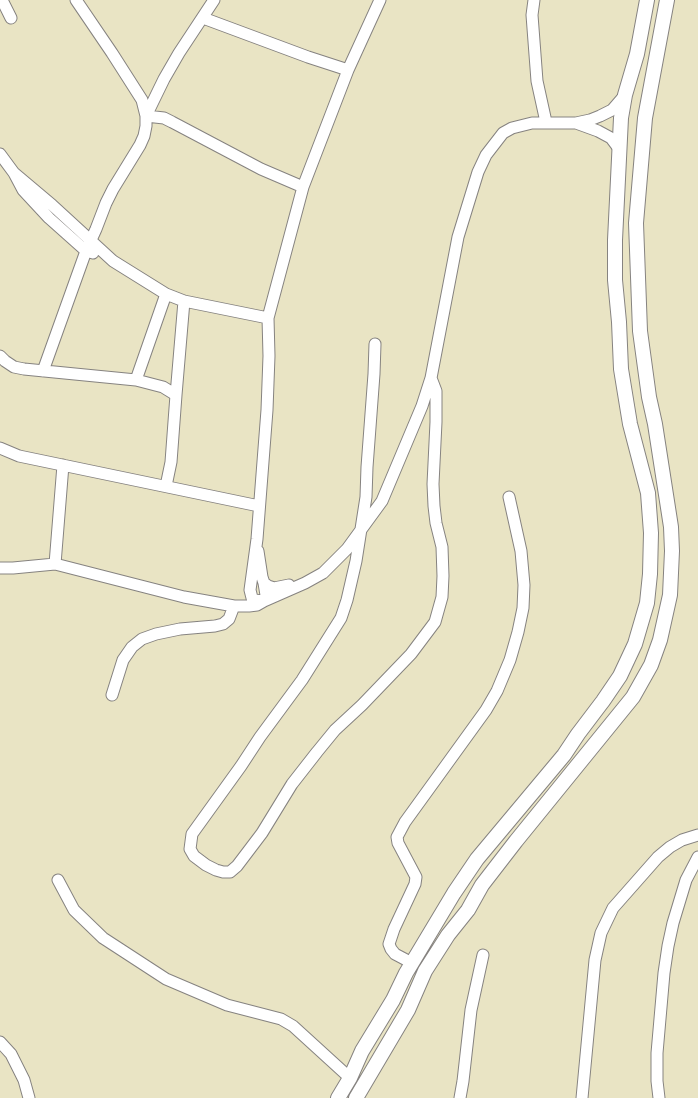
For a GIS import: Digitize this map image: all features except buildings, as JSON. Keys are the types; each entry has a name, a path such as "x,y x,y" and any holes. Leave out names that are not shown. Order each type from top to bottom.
{"main road":[{"path":"338,1098 350,1078 362,1051 376,1026 393,1000 412,963 454,893 477,859 564,755 620,676 635,644 647,604 650,574 648,493 630,424 621,369 615,280 615,240 621,118 625,95 637,54 647,0"},
{"path":"356,1098 408,1010 425,971 448,936 468,910 482,885 633,696 651,665 660,640 670,595 672,551 671,526 655,424 649,397 640,331 636,223 645,118 667,0"},
{"path":"630,424 655,424"},
{"path":"376,1026 393,1035"}],"street":[{"path":"2,0 11,18"},
{"path":"76,0 138,92 146,116"},
{"path":"43,371 109,196 140,145 144,136 146,116 156,94 175,59 214,0"},
{"path":"112,695 123,660 132,647 142,639 156,634 180,629 223,624 229,619 234,606 245,602 248,598 256,539 268,410 268,318 303,187 348,70 380,0"},
{"path":"534,0 532,15 537,81 546,122"},
{"path":"203,18 259,38 308,58 348,70"},
{"path":"576,123 606,114 612,110 625,95"},
{"path":"146,116 155,116 168,120 261,169 303,187"},
{"path":"0,568 55,564 184,597 234,606 257,605 323,573 347,549 382,501 422,406 431,378 458,237 478,172 486,155 503,133 512,128 522,125 546,122 576,123 598,131 611,138 620,150"},
{"path":"0,154 14,173 23,190 49,218 89,246 166,294 184,301 268,318"},
{"path":"136,380 166,294"},
{"path":"166,486 170,462 184,301"},
{"path":"375,344 366,497 352,581 341,618 302,680 192,834 190,849 194,856 216,870 230,872 237,866 262,833 292,784 317,752 335,730 362,705 411,654 435,622 442,597 443,576 442,547 436,523 434,506 433,484 436,391 431,378"},
{"path":"0,356 14,367 136,380 163,387 176,395"},
{"path":"0,448 19,456 259,506"},
{"path":"55,564 63,465"},
{"path":"412,963 395,954 389,944 416,877 398,843 397,837 405,822 486,710 497,691 510,660 521,616 524,585 521,551 510,497"},
{"path":"256,539 266,595 264,601"},
{"path":"264,583 274,588 303,581 323,573"},
{"path":"250,592 254,600 264,601"},
{"path":"582,1098 589,1011 595,960 601,933 613,908 658,857 670,847 682,840 698,835"},
{"path":"659,1098 657,1081 657,1053 664,973 668,946 673,923 686,880 698,857"},
{"path":"58,880 74,910 103,938 166,979 227,1005 281,1019 293,1026 350,1078"},
{"path":"460,1098 471,1010 483,955"},
{"path":"0,1042 11,1054 24,1080 28,1098"}]}
